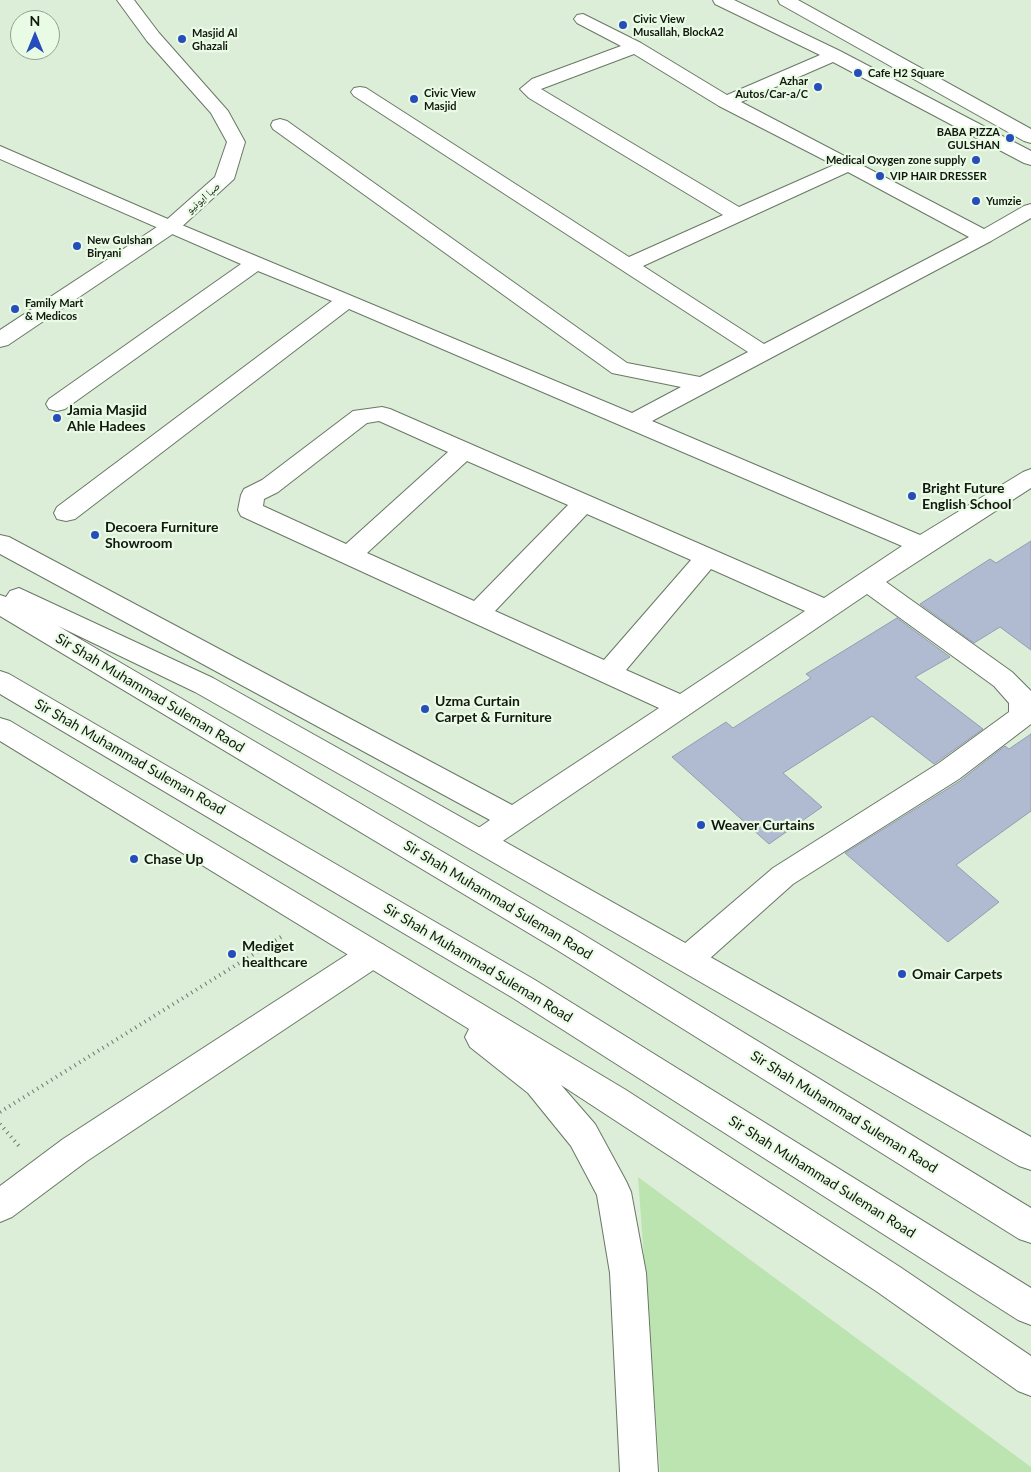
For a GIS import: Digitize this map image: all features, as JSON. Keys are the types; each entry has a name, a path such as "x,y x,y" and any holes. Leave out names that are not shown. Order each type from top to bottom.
{"main road":[{"name":"صبا ایونیو","path":"0,340 170,227 224,179 236,142 218,111 153,37 125,0"},
{"path":"720,0 834,55 1031,160"},
{"path":"786,0 1031,137"},
{"path":"583,19 635,47 726,102 984,237"},
{"path":"635,47 538,83 529,89 739,216"},
{"path":"726,102 834,55"},
{"path":"360,92 764,353"},
{"path":"280,125 620,368 704,385"},
{"path":"0,152 170,227 922,544"},
{"path":"628,265 849,165"},
{"path":"632,422 984,237 1031,210"},
{"path":"58,404 256,263"},
{"path":"66,513 347,300"},
{"path":"681,706 250,510 253,495 270,486 361,416 382,414 583,504 826,609"},
{"path":"349,555 465,450"},
{"path":"481,840 922,544 1031,477"},
{"path":"478,614 583,504"},
{"path":"0,543 514,819"},
{"path":"608,673 707,558"},
{"path":"688,959 783,876 949,771 1023,716 1023,700 1003,680 867,581"},
{"path":"0,588 204,685 481,840 1031,1155"},
{"name":"Sir Shah Muhammad Suleman Raod","path":"0,604 568,941 1031,1227"},
{"name":"Sir Shah Muhammad Suleman Road","path":"0,681 524,989 1031,1308"},
{"path":"0,728 614,1100 888,1279 1031,1378"},
{"path":"0,1206 75,1150 373,954"},
{"path":"373,954 539,1083 583,1135 614,1192 628,1273 639,1472"}],"path":[{"path":"0,1112 313,917"}],"green space":[{"path":"638,1177 1031,1467 1031,1472 660,1472"}],"building":[{"path":"1031,541 1031,650 1000,627 974,643 920,604 990,559 996,563"},
{"path":"897,618 950,657 915,677 983,729 934,764 872,716 783,773 822,807 769,844 672,757 726,722 733,728 811,678 806,674"},
{"path":"1031,734 1031,811 956,865 999,902 948,942 845,853 960,781 1005,746 1009,749"}],"place":[{"name":"Civic View Musallah, BlockA2","path":"623,25"},
{"name":"Masjid Al Ghazali","path":"182,39"},
{"name":"Cafe H2 Square","path":"858,73"},
{"name":"Azhar Autos/Car-a/C","path":"818,87"},
{"name":"Civic View Masjid","path":"414,99"},
{"name":"BABA PIZZA GULSHAN","path":"1010,138"},
{"name":"Medical Oxygen zone supply","path":"976,160"},
{"name":"VIP HAIR DRESSER","path":"880,176"},
{"name":"Yumzie","path":"976,201"},
{"name":"New Gulshan Biryani","path":"77,246"},
{"name":"Family Mart & Medicos","path":"15,309"},
{"name":"Jamia Masjid Ahle Hadees","path":"57,418"},
{"name":"Bright Future English School","path":"912,496"},
{"name":"Decoera Furniture Showroom","path":"95,535"},
{"name":"Uzma Curtain Carpet & Furniture","path":"425,709"},
{"name":"Weaver Curtains","path":"701,825"},
{"name":"Chase Up","path":"134,859"},
{"name":"Mediget healthcare","path":"232,954"},
{"name":"Omair Carpets","path":"902,974"}]}
